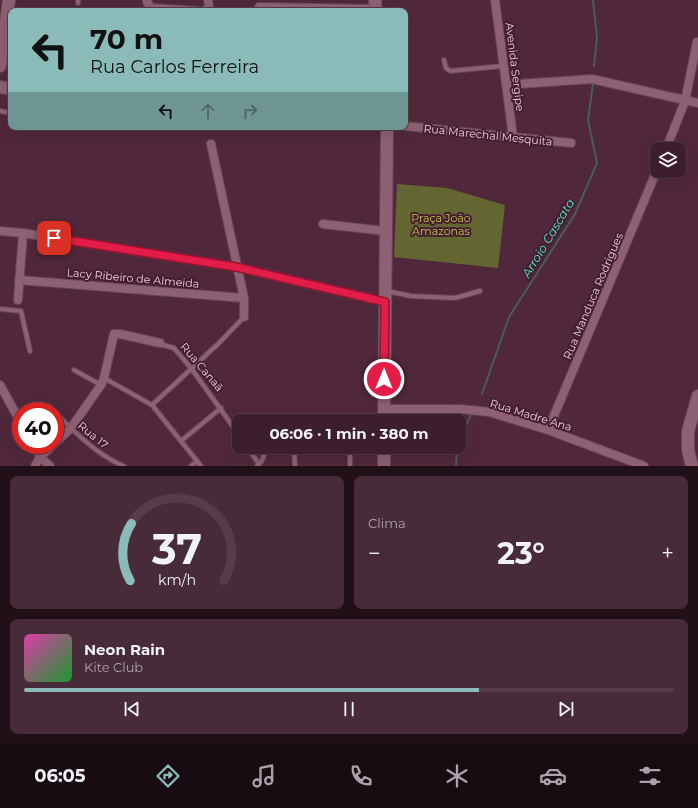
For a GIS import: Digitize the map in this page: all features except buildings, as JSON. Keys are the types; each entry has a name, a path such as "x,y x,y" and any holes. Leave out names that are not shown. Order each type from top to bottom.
{"street":[{"path":"0,66 9,0"},
{"name":"Avenida Sergipe","path":"495,0 513,137"},
{"path":"259,7 375,7"},
{"path":"669,142 685,101 698,42"},
{"path":"506,85 592,79 698,104"},
{"name":"Rua Marechal Mesquita","path":"408,126 571,143"},
{"path":"384,414 387,130"},
{"path":"210,144 244,298 244,317"},
{"name":"Rua Manduca Rodrigues","path":"548,430 654,178"},
{"path":"323,224 385,231"},
{"path":"0,231 23,233 236,267 385,296"},
{"path":"18,300 23,233"},
{"name":"Lacy Ribeiro de Almeida","path":"19,280 244,298"},
{"name":"Rua Canaã","path":"64,435 71,428 103,382 114,334 160,343"},
{"path":"0,385 12,407"},
{"path":"692,466 688,450 688,431 698,396"},
{"name":"Rua Madre Ana","path":"397,414 460,409 489,412 548,430 631,464 644,466"},
{"path":"684,466 684,461 688,450"},
{"path":"38,454 50,466"},
{"path":"36,466 40,457 43,454"},
{"path":"383,466 384,454"}],"lane":[{"path":"444,60 446,68 450,71 504,66"},
{"path":"385,296 455,298 480,291"},
{"path":"0,309 21,311 30,351"},
{"path":"152,405 218,344 244,317"},
{"name":"Rua Canaã","path":"160,343 174,348 191,368 232,425"},
{"path":"74,370 152,405 201,466"},
{"path":"181,441 220,408"},
{"name":"Rua 17","path":"64,421 106,457 124,466"},
{"path":"251,454 258,465 265,454"},
{"path":"294,454 295,466"},
{"path":"350,454 350,466"},
{"path":"191,466 197,461"}],"green space":[{"name":"Praça João Amazonas","path":"397,184 447,188 505,205 498,268 394,257"}],"waterway":[{"name":"Arroio Cascata","path":"593,0 597,38 594,66"},
{"name":"Arroio Cascata","path":"482,394 509,317 575,214 597,163 588,120 593,84"},
{"name":"Arroio Cascata","path":"466,425 471,415"},
{"name":"Arroio Cascata","path":"456,466 457,454"}],"route":[{"path":"54,238 236,267 385,302 384,379"}]}
